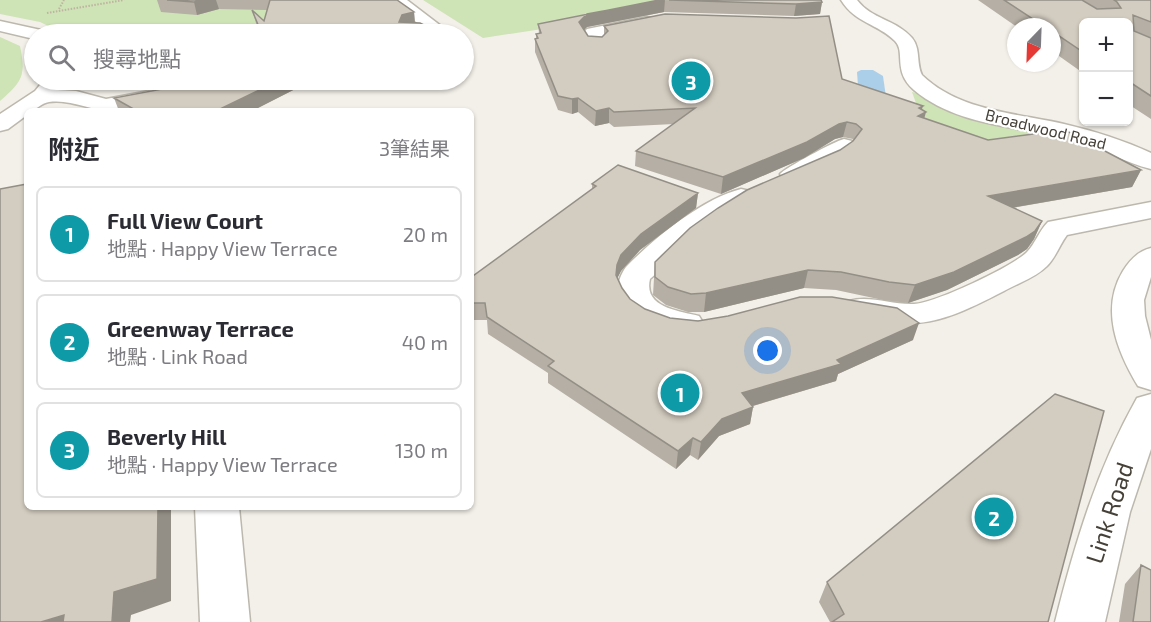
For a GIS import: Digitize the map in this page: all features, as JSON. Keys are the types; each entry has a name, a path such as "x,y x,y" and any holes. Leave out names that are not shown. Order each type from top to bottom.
{"street":[{"path":"397,0 429,24"},
{"name":"Broadwood Road","path":"849,0 854,8 894,32 906,43 909,51 910,74 919,84 941,97 983,113 1092,138 1151,162"},
{"path":"841,20 868,18"},
{"path":"596,44 591,35 593,33 664,20"},
{"path":"0,26 24,31"},
{"path":"0,126 44,90"},
{"path":"56,90 76,97 95,108 164,90"},
{"path":"0,126 24,129"},
{"path":"713,323 684,324 665,320 648,312 638,302 633,290 634,279 681,234 723,205 812,166 844,146"},
{"path":"692,195 723,205"},
{"path":"836,302 900,314 935,312 949,308 1026,267 1039,257 1051,235 1058,228 1151,210"},
{"path":"1151,257 1143,264 1132,281 1127,303 1129,328 1139,357 1151,377"},
{"name":"Link Road","path":"1080,622 1100,533 1137,431 1151,408"},
{"path":"218,510 225,622"}],"path":[{"path":"64,0 58,10 124,0"}],"green space":[{"path":"0,0 301,0 258,24 44,24 0,14"},
{"path":"423,0 672,0 672,9 483,38 474,32 474,24 461,24"},
{"path":"0,37 20,46 23,64 18,82 0,101"},
{"path":"912,92 1055,131 1001,144 974,140 921,117"}],"water":[{"path":"873,70 883,76 886,97 858,86 857,72"}],"building":[{"path":"167,0 202,0 194,2"},
{"path":"270,0 397,0 414,12 402,15 399,22 422,24 258,24 252,10 264,21"},
{"path":"659,0 664,0 604,11"},
{"path":"669,0 821,0 822,2 796,4"},
{"path":"1004,0 1082,0 1097,9 1121,8 1114,0 1151,0 1151,22 1133,15 1134,31 1151,38 1151,96 1133,84 1133,18 1079,18 1079,49 1061,37 1061,18 1031,18"},
{"path":"587,14 579,22 588,36 602,37 608,31 604,26 665,14 796,18 829,16 842,79 923,106 919,108 926,112 918,116 988,140 1065,130 1141,170 988,196 1042,221 1035,231 1026,237 954,272 915,285 841,272 808,270 706,293 691,294 668,287 655,277 655,262 690,228 747,190 840,150 853,141 862,129 856,124 847,122 839,124 807,142 723,177 636,151 695,108 614,112 609,108 596,111 578,98 558,96 535,39 538,38 536,34 541,33 538,24"},
{"path":"157,90 259,90 222,108 132,108 114,98"},
{"path":"618,165 698,193 641,234 621,255 616,275 630,299 645,309 670,318 698,321 728,316 800,297 832,297 897,308 919,323 837,360 841,364 742,393 753,407 722,419 701,442 693,438 678,451 548,366 554,361 487,317 485,303 474,303 474,275 596,186 592,184"},
{"path":"24,185 24,510 158,510 157,579 114,592 112,622 63,622 64,615 41,622 0,622 0,189"},
{"path":"1055,394 1104,411 1048,622 832,622 844,614 827,582"},
{"path":"1141,565 1151,570 1151,622 1133,622"}],"place":[{"name":"Beverly Hill","path":"691,81"},
{"name":"Full View Court","path":"680,393"},
{"name":"Greenway Terrace","path":"994,517"}]}
